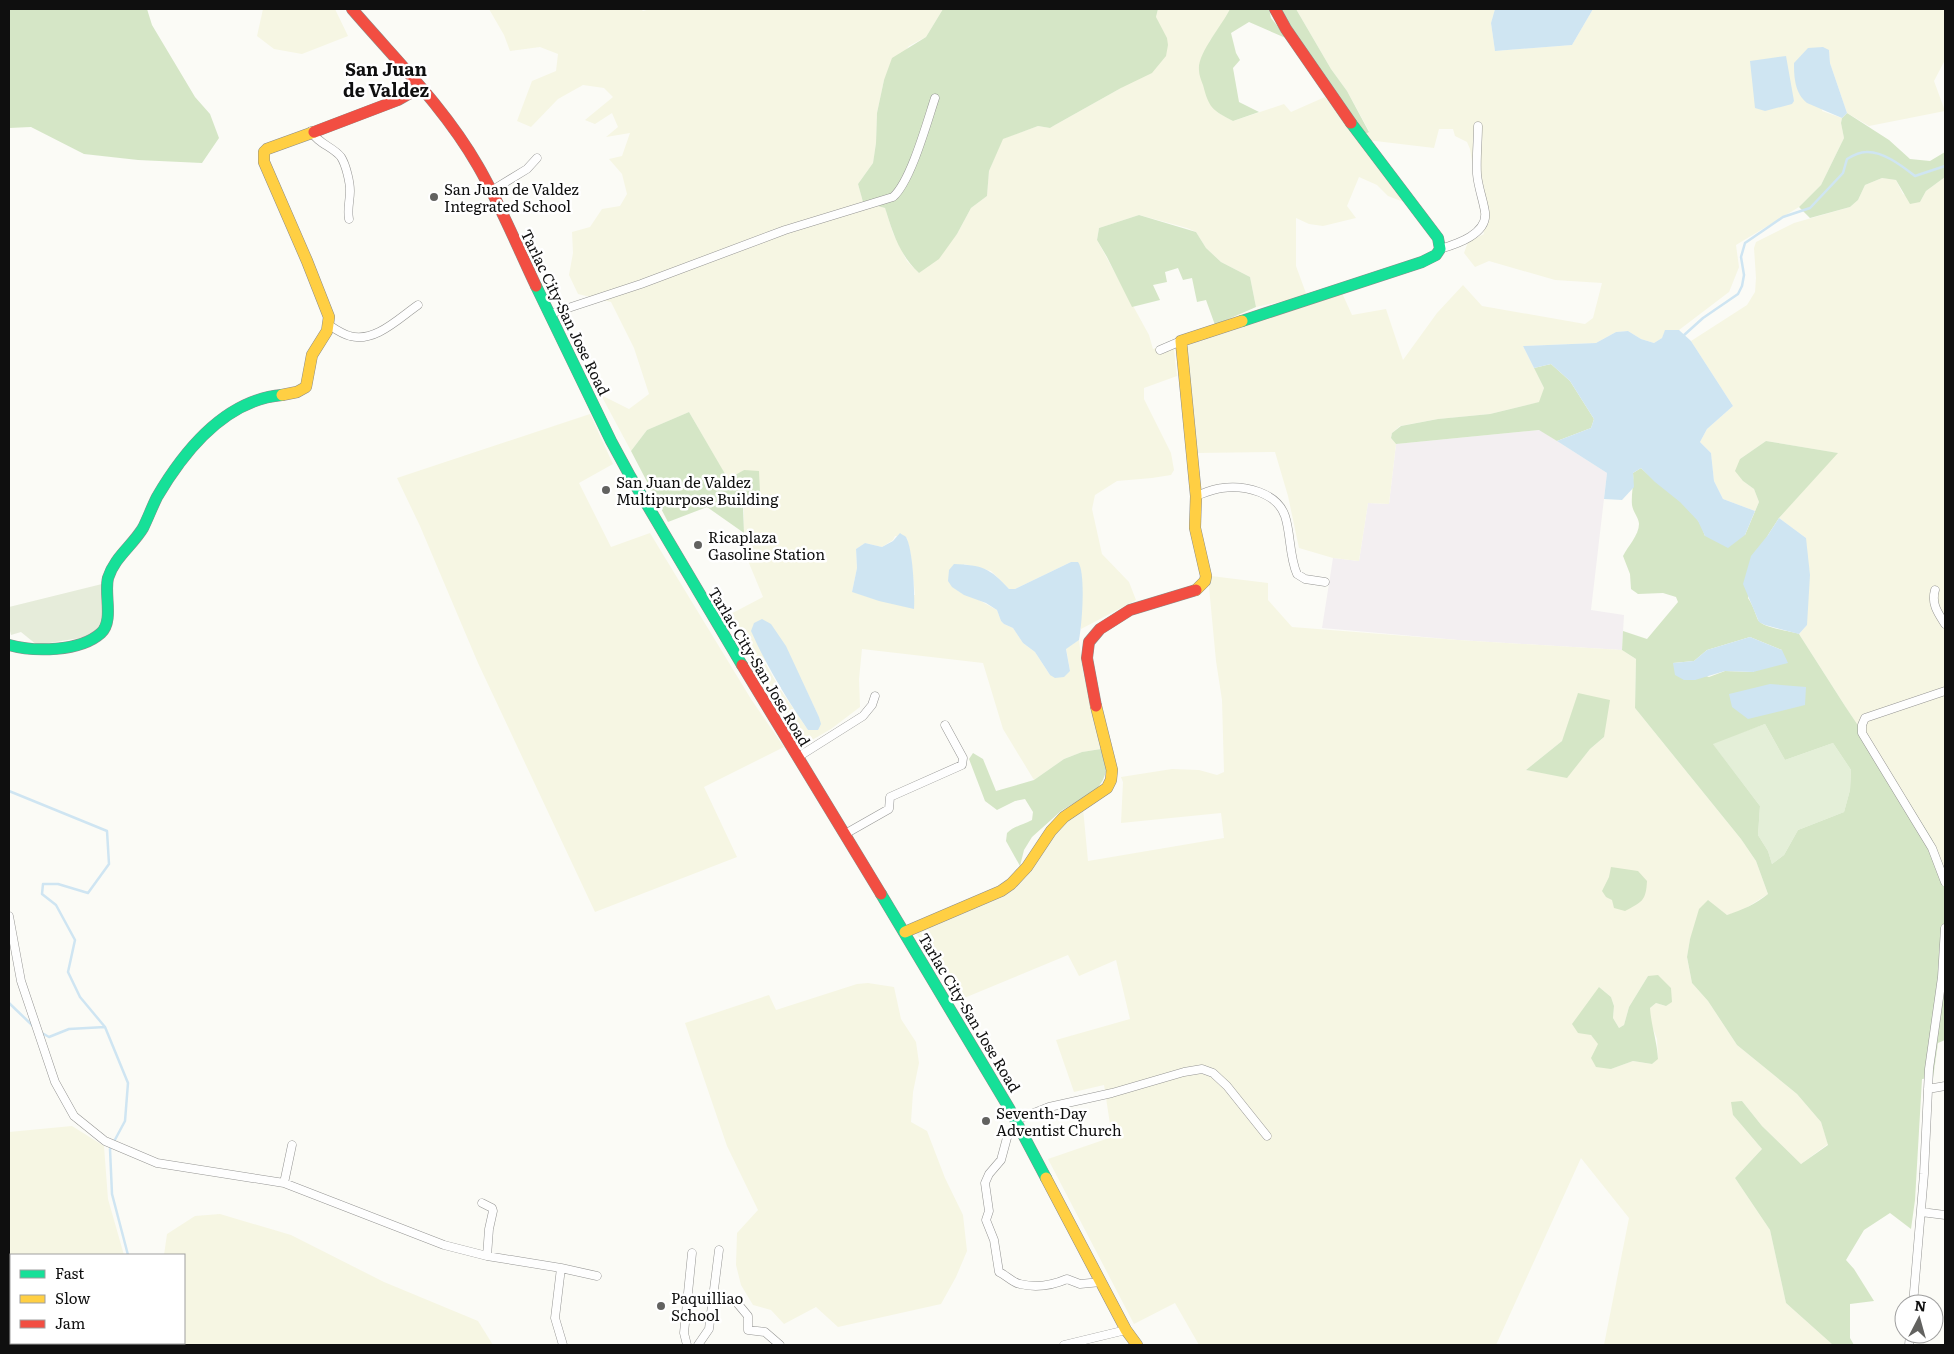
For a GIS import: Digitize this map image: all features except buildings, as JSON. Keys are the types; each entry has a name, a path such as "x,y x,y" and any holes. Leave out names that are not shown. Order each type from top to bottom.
{"street":[{"name":"Tarlac City-San Jose Road","path":"352,9 419,88 471,154 491,191 630,476 905,932 1017,1122 1126,1330 1137,1345"},
{"path":"1275,9 1354,127 1438,238 1440,249"},
{"path":"9,645 28,650 55,648 85,642 104,631 107,622 106,586 109,575 141,530 162,489 184,457 212,428 245,406 261,398 304,389 308,383 312,355 324,337 329,325 328,313 263,157 264,152 267,149 382,106 419,88"},
{"path":"550,314 642,284 793,228 893,197 899,191 909,171 935,98"},
{"path":"1160,350 1180,341 1422,262 1436,255 1440,249 1459,243 1480,229 1484,222 1485,214 1477,175 1478,126"},
{"path":"311,132 316,139 334,150 342,160 350,185 348,209 350,219"},
{"path":"491,191 527,169 537,158"},
{"path":"329,325 350,336 364,337 381,330 418,305"},
{"path":"905,932 1002,890 1015,882 1060,820 1110,784 1112,770 1093,692 1087,647 1092,637 1100,628 1130,610 1196,590 1206,581 1206,568 1200,552 1195,522 1196,496 1180,341"},
{"path":"1196,496 1212,490 1230,487 1251,490 1274,500 1284,514 1297,574 1304,578 1325,582"},
{"path":"1935,590 1933,600 1945,624"},
{"path":"1945,692 1865,718 1862,733 1932,848 1945,882"},
{"path":"798,757 862,716 872,705 875,696"},
{"path":"845,834 889,809 890,796 962,765 963,758 945,725"},
{"path":"9,916 22,981 37,1032 55,1082 74,1116 105,1141 157,1163 284,1184 444,1245 487,1256 597,1276"},
{"path":"1914,1294 1931,1049 1942,969 1945,928"},
{"path":"1101,1282 1080,1284 1067,1279 1055,1284 1041,1286 1019,1284 999,1272 994,1240 986,1220 989,1212 985,1183 989,1174 1001,1160 1008,1134 1017,1122 1049,1107 1112,1093 1184,1072 1202,1069 1213,1073 1227,1086 1267,1136"},
{"path":"1928,1089 1945,1086"},
{"path":"284,1184 292,1145"},
{"path":"482,1203 492,1208 493,1211 489,1228 487,1256"},
{"path":"1921,1212 1945,1215"},
{"path":"698,1345 709,1329 719,1250"},
{"path":"687,1345 684,1333 692,1253"},
{"path":"561,1268 555,1318 564,1345"},
{"path":"738,1304 748,1316 748,1330 765,1332 780,1345"},
{"path":"1064,1345 1126,1330"}],"shaded area":[{"path":"1540,430 1607,473 1591,610 1624,615 1622,650 1458,640 1322,628 1333,558 1359,561 1368,503 1389,504 1396,444"}],"green space":[{"path":"9,9 147,9 152,25 195,97 210,114 219,138 202,163 138,160 84,154 31,127 9,128"},
{"path":"263,9 335,9 348,36 302,54 274,49 257,36"},
{"path":"489,9 641,9 643,11 650,9 943,9 926,37 909,46 884,80 877,113 873,163 858,184 863,202 885,208 893,233 907,261 919,273 957,234 971,208 987,196 989,171 1002,139 1038,126 1050,128 1121,88 1160,27 1156,17 1158,9 1230,9 1226,19 1209,42 1217,112 1233,121 1284,104 1291,112 1325,97 1409,204 1388,196 1377,185 1359,177 1347,206 1356,218 1323,226 1309,224 1296,218 1296,266 1307,296 1256,307 1250,277 1221,262 1206,248 1196,232 1187,228 1139,215 1099,228 1097,240 1149,335 1153,349 1173,342 1177,376 1144,388 1144,399 1171,453 1174,470 1171,475 1117,481 1095,495 1092,509 1102,554 1129,582 1136,600 1081,629 1078,562 1071,562 1015,589 1009,589 991,571 964,564 977,599 997,610 1001,621 1013,628 1023,643 1035,652 1050,675 1070,671 1066,648 1079,640 1083,672 1101,749 1082,752 1064,759 1034,780 1003,729 983,663 862,649 859,679 860,707 831,729 805,744 783,705 725,617 763,597 744,551 744,470 728,480 689,412 647,430 631,451 601,395 629,409 649,394 634,348 611,302 578,294 569,275 573,253 572,232 590,227 602,209 620,206 627,194 622,174 609,159 622,156 630,133 606,137 618,127 612,113 595,124 585,120 613,97 604,88 583,85 558,99 531,127 517,121 532,81 556,71 558,54 540,47 510,51 504,35","holes":["895,536 907,538 915,595 852,592 857,568 856,549 865,543 882,547 893,540","764,661 799,675 819,717 808,730 780,689"]},
{"path":"943,9 1158,9 1156,17 1167,38 1168,45 1166,56 1152,73 1121,88 1050,128 1038,126 1003,139 989,171 987,196 971,208 957,234 939,259 919,273 902,251 894,235 885,208 863,202 858,184 873,163 877,113 884,80 892,58 926,37"},
{"path":"1230,9 1269,9 1271,18 1288,39 1249,22 1231,33 1236,53 1240,60 1233,68 1239,102 1259,112 1233,121 1212,108 1207,99 1199,70 1199,63 1206,48"},
{"path":"1279,9 1296,9 1331,69 1347,91 1369,132 1363,135"},
{"path":"1296,9 1495,9 1491,23 1495,51 1572,45 1593,9 1945,9 1945,60 1934,81 1945,111 1869,126 1847,113 1830,63 1829,50 1822,111 1842,118 1844,138 1821,185 1799,207 1736,245 1739,267 1729,292 1679,330 1666,330 1662,338 1654,343 1641,339 1628,331 1616,332 1596,343 1523,346 1544,388 1540,402 1490,414 1438,419 1400,426 1392,433 1391,438 1396,444 1389,504 1368,503 1359,561 1333,558 1299,548 1288,496 1275,452 1196,453 1186,346 1342,293 1352,315 1386,309 1403,360 1437,313 1463,285 1482,306 1585,324 1593,318 1602,283 1555,280 1489,261 1475,267 1464,253 1468,242 1484,234 1470,149 1467,142 1455,136 1453,129 1439,129 1434,148 1367,140 1363,135 1369,131 1347,91 1331,69"},
{"path":"1847,113 1889,140 1910,159 1930,161 1945,152 1945,177 1926,191 1920,202 1910,204 1896,180 1882,178 1865,185 1858,200 1850,207 1810,218 1799,207 1821,185 1844,138 1841,123 1842,118"},
{"path":"1945,177 1945,867 1941,864 1932,839 1799,634 1807,625 1806,538 1779,518 1837,453 1766,441 1740,459 1743,481 1754,489 1759,502 1755,511 1723,499 1714,481 1711,453 1700,442 1707,429 1733,406 1691,341 1747,305 1755,292 1754,248 1756,242 1794,223 1850,207 1858,200 1865,185 1882,178 1896,180 1903,194 1920,202 1926,191"},
{"path":"1139,215 1196,232 1206,248 1221,262 1250,277 1256,307 1215,325 1206,300 1197,302 1192,278 1183,280 1178,268 1165,272 1167,282 1153,285 1160,300 1132,307 1097,240 1099,228"},
{"path":"1551,364 1570,381 1594,419 1591,428 1557,441 1539,430 1396,444 1391,438 1392,433 1401,426 1438,419 1490,414 1539,402 1544,388 1534,368"},
{"path":"689,412 728,479 744,470 759,471 760,493 743,505 744,533 707,507 668,522 631,451 647,430"},
{"path":"590,414 613,464 579,483 611,547 650,533 751,699 784,747 704,787 737,857 595,912 478,663 420,526 397,478"},
{"path":"1766,441 1838,453 1779,518 1768,535 1748,598 1761,623 1799,634 1932,839 1941,864 1945,867 1945,1040 1938,1043 1933,1078 1922,1079 1915,1200 1911,1229 1890,1213 1864,1230 1846,1260 1854,1269 1874,1301 1850,1304 1850,1338 1854,1345 1833,1345 1786,1303 1770,1230 1735,1178 1762,1149 1733,1115 1731,1102 1742,1101 1762,1126 1801,1164 1828,1145 1821,1122 1797,1094 1737,1045 1708,1001 1692,983 1687,957 1699,909 1708,900 1727,915 1759,901 1768,894 1756,861 1741,839 1635,708 1636,659 1622,650 1623,631 1647,639 1678,602 1676,597 1663,593 1638,594 1631,589 1630,574 1623,556 1639,528 1639,522 1632,505 1633,473 1641,468 1680,501 1699,522 1705,536 1745,535 1759,502 1754,489 1743,481 1735,471 1740,459","holes":["1750,637 1782,650 1753,672 1725,671 1709,677 1673,663 1694,661 1707,650","1765,724 1785,760 1833,743 1851,770 1850,790 1844,812 1798,830 1784,855 1772,864 1768,851 1758,835 1760,806 1713,744"]},
{"path":"1211,576 1268,583 1268,600 1292,627 1622,650 1636,659 1635,708 1741,839 1756,861 1768,894 1743,910 1727,915 1708,901 1690,939 1687,958 1692,983 1708,1001 1737,1045 1797,1094 1821,1122 1828,1144 1801,1164 1762,1126 1742,1101 1733,1115 1762,1149 1735,1178 1770,1230 1786,1303 1833,1345 1604,1345 1629,1218 1581,1158 1496,1345 1199,1345 1175,1303 1134,1324 1048,1159 1112,1137 1104,1085 1074,1092 1056,1040 1130,1019 1116,960 1079,976 1068,955 957,1001 915,931 1017,886 1027,876 1054,832 1083,808 1088,861 1224,838 1221,813 1121,823 1123,782 1121,777 1172,769 1199,770 1217,775 1224,772 1222,700 1216,661 1209,587","holes":["1604,728 1604,737 1590,749 1567,777 1526,770 1562,741","1648,976 1666,1006 1656,1003 1650,1008 1650,1021 1657,1039 1658,1058 1652,1064 1633,1061 1611,1069 1599,1044 1591,1035 1599,987 1611,997 1614,1006 1613,1018 1619,1028 1624,1025 1629,1007"]},
{"path":"102,584 104,621 92,636 37,645 21,632 11,635 9,607"},
{"path":"1578,693 1610,700 1604,737 1590,749 1567,778 1526,770 1562,741"},
{"path":"1765,724 1785,760 1833,743 1851,770 1850,790 1844,812 1798,830 1784,855 1772,864 1768,851 1758,835 1760,806 1712,743"},
{"path":"1101,749 1107,769 1097,789 1061,811 1032,837 1024,850 1020,866 1006,841 1007,833 1032,820 1033,812 1025,799 1015,801 997,810 985,801 969,759 973,753 983,759 996,791 1034,780 1064,759 1082,752"},
{"path":"1611,867 1638,871 1647,881 1646,893 1642,900 1625,911 1614,908 1612,900 1606,897 1602,891 1609,877"},
{"path":"1658,975 1671,988 1672,1002 1666,1006 1656,1003 1650,1008 1658,1059 1652,1064 1633,1061 1611,1069 1596,1067 1591,1058 1598,1044 1591,1035 1578,1033 1572,1024 1599,987 1611,997 1614,1006 1613,1018 1619,1028 1624,1025 1629,1007 1648,976"},
{"path":"868,983 894,987 901,1019 916,1042 919,1063 913,1092 911,1122 927,1131 945,1178 963,1215 967,1251 956,1277 941,1304 838,1327 816,1307 784,1324 771,1310 753,1305 741,1285 736,1265 737,1233 758,1210 727,1146 685,1023 769,995 776,1010 857,984"},
{"path":"72,1126 104,1146 108,1199 124,1254 10,1254 10,1344 150,1345 9,1345 9,1132"},
{"path":"220,1214 291,1235 384,1282 478,1321 493,1345 184,1345 182,1344 185,1344 185,1254 164,1254 167,1234 195,1216"}],"water":[{"path":"1495,9 1593,9 1572,45 1495,51 1491,23"},
{"path":"1823,47 1829,50 1830,63 1847,113 1842,118 1807,103 1800,95 1796,85 1794,63 1808,48"},
{"path":"1786,56 1794,101 1792,104 1765,111 1755,108 1750,61"},
{"path":"1665,330 1679,330 1691,341 1733,406 1707,429 1700,442 1711,453 1714,481 1723,499 1755,511 1745,535 1728,548 1705,536 1698,521 1680,502 1641,468 1633,473 1634,487 1622,500 1604,499 1607,473 1557,441 1591,428 1594,419 1570,381 1551,364 1534,368 1523,346 1596,343 1616,332 1628,331 1641,339 1654,343 1662,338"},
{"path":"1779,518 1806,538 1810,575 1807,625 1799,634 1759,622 1743,584 1751,556"},
{"path":"900,533 906,537 912,561 914,609 879,601 852,592 857,568 856,549 865,543 882,547 893,541"},
{"path":"1071,562 1078,562 1082,576 1082,612 1079,640 1066,649 1070,671 1064,677 1055,678 1050,675 1035,652 1023,643 1013,628 1001,621 997,610 986,603 964,595 952,587 948,581 949,570 954,564 972,565 991,572 1009,589 1015,589"},
{"path":"762,619 771,624 786,646 819,717 821,724 818,730 808,730 764,657 751,631 754,623"},
{"path":"1750,637 1782,650 1788,663 1753,672 1725,671 1695,680 1684,680 1675,675 1673,663 1694,661 1707,650"},
{"path":"1770,684 1806,687 1805,705 1748,719 1732,707 1729,694"}],"waterway":[{"path":"1683,336 1703,318 1738,294 1744,275 1741,257 1745,243 1783,217 1810,208 1843,173 1847,159 1856,154 1872,152 1892,160 1915,176 1945,166"},
{"path":"9,791 107,831 109,864 88,893 58,884 43,884 42,894 56,905 75,940 68,972 80,997 105,1027 128,1083 125,1121 110,1149 112,1194 128,1254"},
{"path":"9,1003 33,1026"},
{"path":"42,1033 49,1037 69,1029 105,1027"}],"traffic: fast":[{"path":"1242,321 1422,262 1436,255 1440,249 1438,238 1351,123"},
{"path":"536,286 611,441 630,476 742,665"},
{"path":"9,645 31,649 56,649 81,644 101,633 107,622 107,584 114,564 143,528 157,497 180,462 193,446 225,417 261,399 282,395"},
{"path":"881,894 1009,1108 1046,1178"}],"traffic: slow":[{"path":"282,395 297,392 306,387 312,355 327,331 329,317 264,162 264,152 267,149 314,132"},
{"path":"1196,590 1205,581 1206,576 1195,528 1196,496 1181,341 1242,321"},
{"path":"905,932 1001,891 1011,884 1027,867 1051,831 1064,817 1107,788 1111,780 1112,770 1096,706"},
{"path":"1046,1178 1126,1330 1137,1345"}],"traffic: jam":[{"path":"352,9 435,104 465,145 494,195 536,286"},
{"path":"1275,9 1286,29 1351,123"},
{"path":"314,132 398,100 419,88"},
{"path":"1096,706 1087,658 1089,642 1100,629 1130,610 1196,590"},
{"path":"742,665 881,894"}],"place":[{"name":"San Juan de Valdez Integrated School","path":"434,197"},
{"name":"San Juan de Valdez Multipurpose Building","path":"606,490"},
{"name":"Ricaplaza Gasoline Station","path":"698,545"},
{"name":"Seventh-Day Adventist Church","path":"986,1121"},
{"name":"Paquilliao School","path":"661,1306"}],"district":[{"name":"San Juan de Valdez","path":"386,78"}]}
